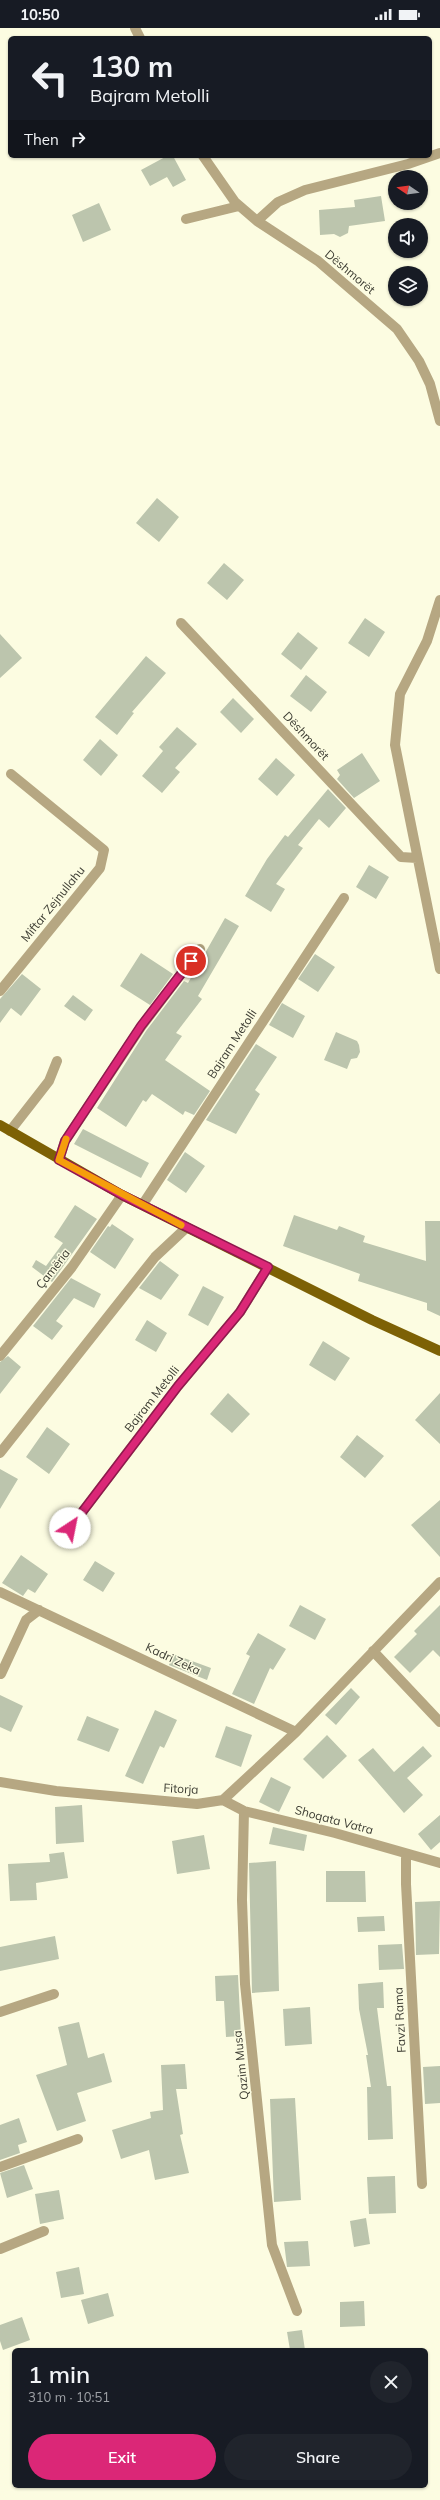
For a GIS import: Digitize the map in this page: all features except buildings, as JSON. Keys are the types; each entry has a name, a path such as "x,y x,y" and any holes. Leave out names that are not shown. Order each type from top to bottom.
{"main road":[{"path":"0,1125 122,1195 143,1204 186,1228 268,1267 372,1320 440,1350"}],"street":[{"name":"Dëshmorët","path":"204,158 239,206 257,221 318,261 397,329 419,361 430,384 440,421"},
{"path":"257,221 278,202 305,190 408,164 425,158"},
{"path":"186,219 239,206"},
{"path":"440,600 427,641 400,694 395,745 440,969"},
{"name":"Dëshmorët","path":"181,622 401,857 417,858"},
{"name":"Miftar Zejnullahu","path":"0,991 100,868 104,850 11,774"},
{"name":"Bajram Metolli","path":"143,1204 344,898"},
{"path":"59,1160 65,1141 137,1033 200,949"},
{"path":"10,1131 50,1081 57,1061"},
{"name":"Çamëria","path":"0,1356 72,1267 122,1195"},
{"path":"0,1453 156,1257 186,1228"},
{"name":"Bajram Metolli","path":"70,1528 178,1386 240,1312 268,1267"},
{"path":"223,1800 296,1732 440,1582"},
{"name":"Kadri Zeka","path":"0,1592 296,1732"},
{"path":"1,1674 26,1620 39,1610"},
{"path":"373,1651 440,1722"},
{"name":"Fitorja","path":"0,1782 56,1791 197,1804 223,1800"},
{"name":"Shoqata Vatra","path":"223,1800 244,1811 335,1833 440,1864"},
{"name":"Qazim Musa","path":"244,1811 242,1900 246,1984 271,2238 281,2272 297,2311"},
{"name":"Favzi Rama","path":"406,1854 406,1884 422,2184"},
{"path":"0,2012 54,1994"},
{"path":"0,2167 78,2139"},
{"path":"0,2249 44,2231"}],"slow traffic":[{"path":"66,1139 59,1160 122,1195 143,1204 181,1225"}],"route":[{"path":"70,1528 84,1507 178,1386 240,1312 268,1267 186,1228 59,1160 65,1141 141,1026 166,996 191,961"}]}
